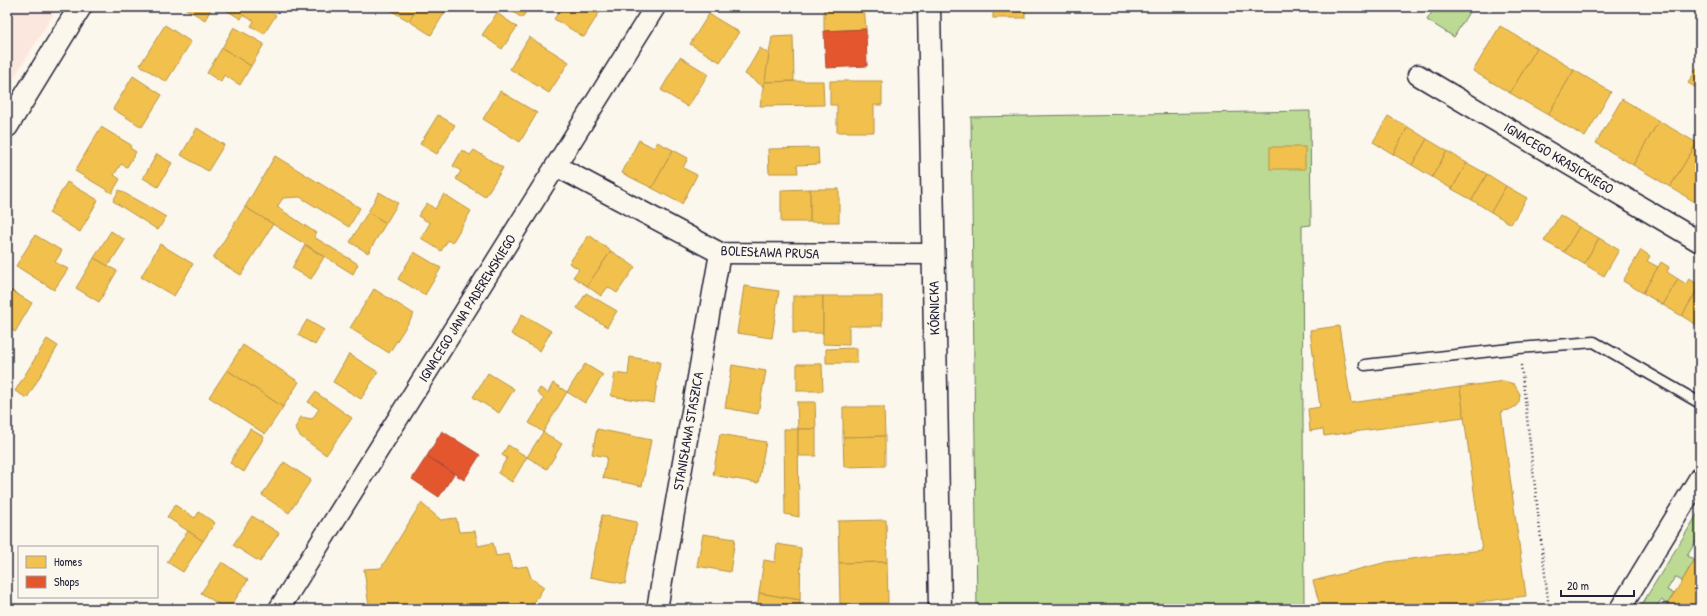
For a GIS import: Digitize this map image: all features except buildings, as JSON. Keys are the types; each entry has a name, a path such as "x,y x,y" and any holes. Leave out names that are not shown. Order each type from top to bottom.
{"street":[{"path":"7,126 80,7"},
{"name":"IGNACEGO JANA PADEREWSKIEGO","path":"279,609 655,7"},
{"name":"KÓRNICKA","path":"929,7 940,609"},
{"name":"IGNACEGO KRASICKIEGO","path":"1418,75 1700,242"},
{"name":"BOLESŁAWA PRUSA","path":"556,166 720,253 933,254"},
{"name":"STANISŁAWA STASZICA","path":"657,609 720,253"},
{"path":"1620,609 1700,477"}],"lane":[{"path":"1365,365 1519,348 1594,342 1700,403"}],"path":[{"path":"1519,348 1549,609"}],"shaded area":[{"path":"7,7 58,7 7,89"}],"green space":[{"path":"1435,7 1472,7 1454,37 1427,20"},
{"path":"1310,111 1311,225 1302,226 1304,609 977,609 971,117"},
{"path":"1700,510 1700,535 1687,556 1694,560 1682,581 1675,577 1667,590 1674,594 1667,604 1661,600 1655,609 1639,609"}]}
